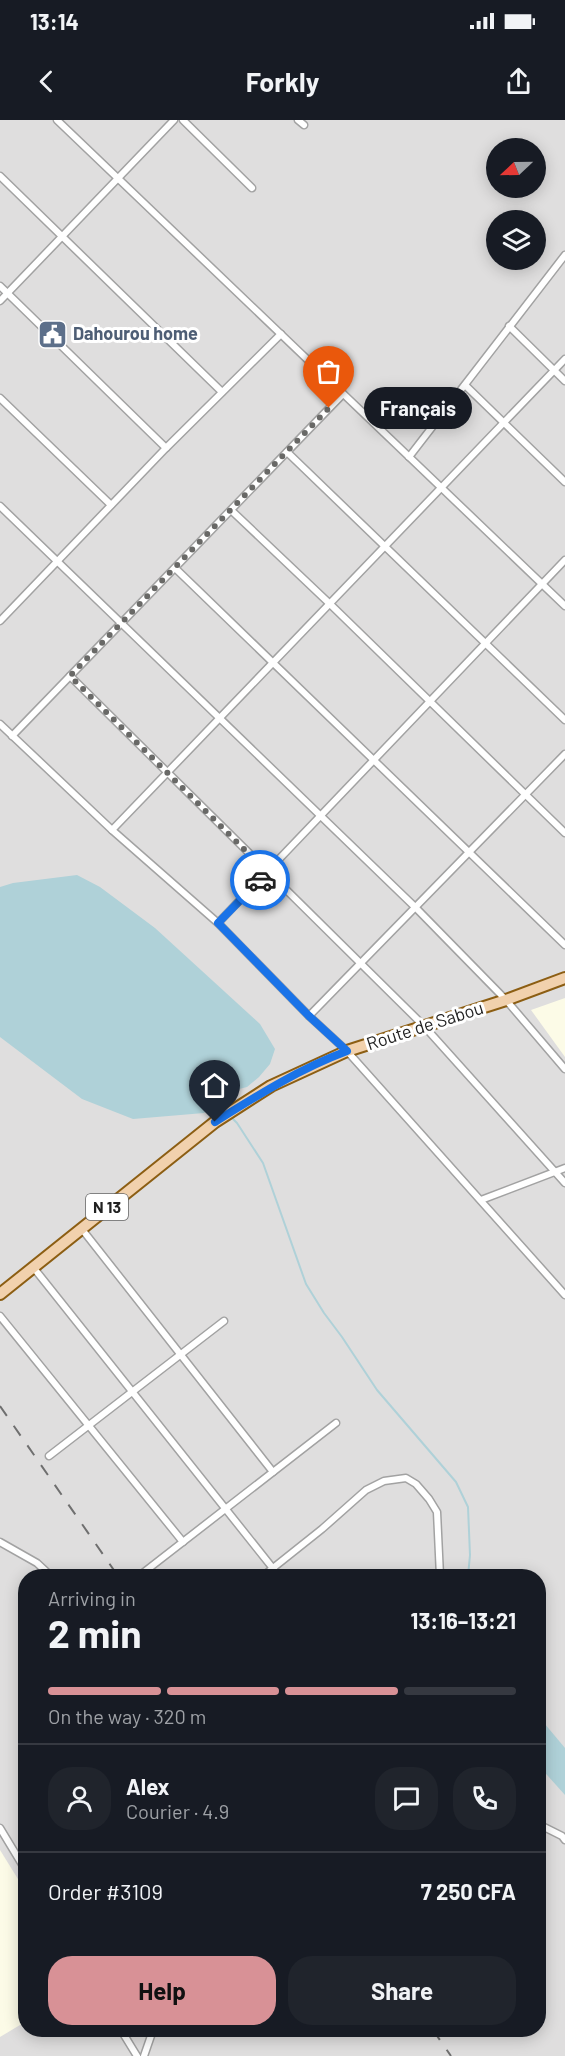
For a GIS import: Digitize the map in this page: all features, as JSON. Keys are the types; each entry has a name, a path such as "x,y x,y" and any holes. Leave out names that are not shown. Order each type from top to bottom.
{"main road":[{"name":"Route de Sabou","path":"0,1294 215,1122 279,1082 347,1051 506,1000 565,978"}],"street":[{"path":"57,120 565,606"},
{"path":"0,301 174,120"},
{"path":"183,120 252,188"},
{"path":"0,176 222,392"},
{"path":"409,457 509,326 562,265 565,255"},
{"path":"0,286 166,448"},
{"path":"509,326 565,381"},
{"path":"1,619 166,448 281,334"},
{"path":"112,830 565,359"},
{"path":"465,385 565,482"},
{"path":"12,736 343,394"},
{"path":"0,398 111,505"},
{"path":"286,452 565,720"},
{"path":"0,506 415,907 506,1000 565,1069"},
{"path":"231,510 565,833"},
{"path":"218,923 565,560"},
{"path":"175,568 565,945"},
{"path":"70,676 424,1026 565,1183"},
{"path":"0,723 112,830 218,923 309,1016 347,1051 565,1294"},
{"path":"309,1016 565,754"},
{"path":"481,1200 565,1168"},
{"path":"81,1228 273,1472"},
{"path":"33,1267 273,1568 366,1490 384,1481 406,1478 416,1484 429,1498 437,1512 440,1569"},
{"path":"0,1316 183,1542"},
{"path":"49,1456 224,1321"},
{"path":"148,1569 336,1423"},
{"path":"0,1542 43,1569"},
{"path":"0,1828 18,1858"},
{"path":"546,1828 565,1840"},
{"path":"125,2037 137,2056"},
{"path":"144,2056 151,2037"}],"shaded area":[{"path":"0,120 565,120 565,2056 0,2056"},
{"path":"565,998 565,1057 531,1010"},
{"path":"0,1850 18,1879 18,2026 0,2037"}],"water":[{"path":"77,875 100,887 155,928 260,1024 275,1049 270,1064 259,1077 247,1087 228,1092 204,1113 133,1119 82,1099 0,1037 0,887 13,883"},
{"path":"546,1725 565,1748 565,1795 546,1774"}],"waterway":[{"path":"217,1102 225,1111"},
{"path":"231,1117 263,1163 306,1284 377,1390 456,1482 468,1507 469,1569"}],"railway":[{"path":"0,1406 113,1569"},
{"path":"438,2037 451,2056"}],"way so far":[{"path":"260,880 267,872 70,676 329,408"}],"place":[{"name":"Dahourou home","path":"52,334"},
{"name":"Français","path":"329,408"}],"route":[{"path":"215,1122 271,1086 347,1051 309,1016 218,923 260,880"}]}
